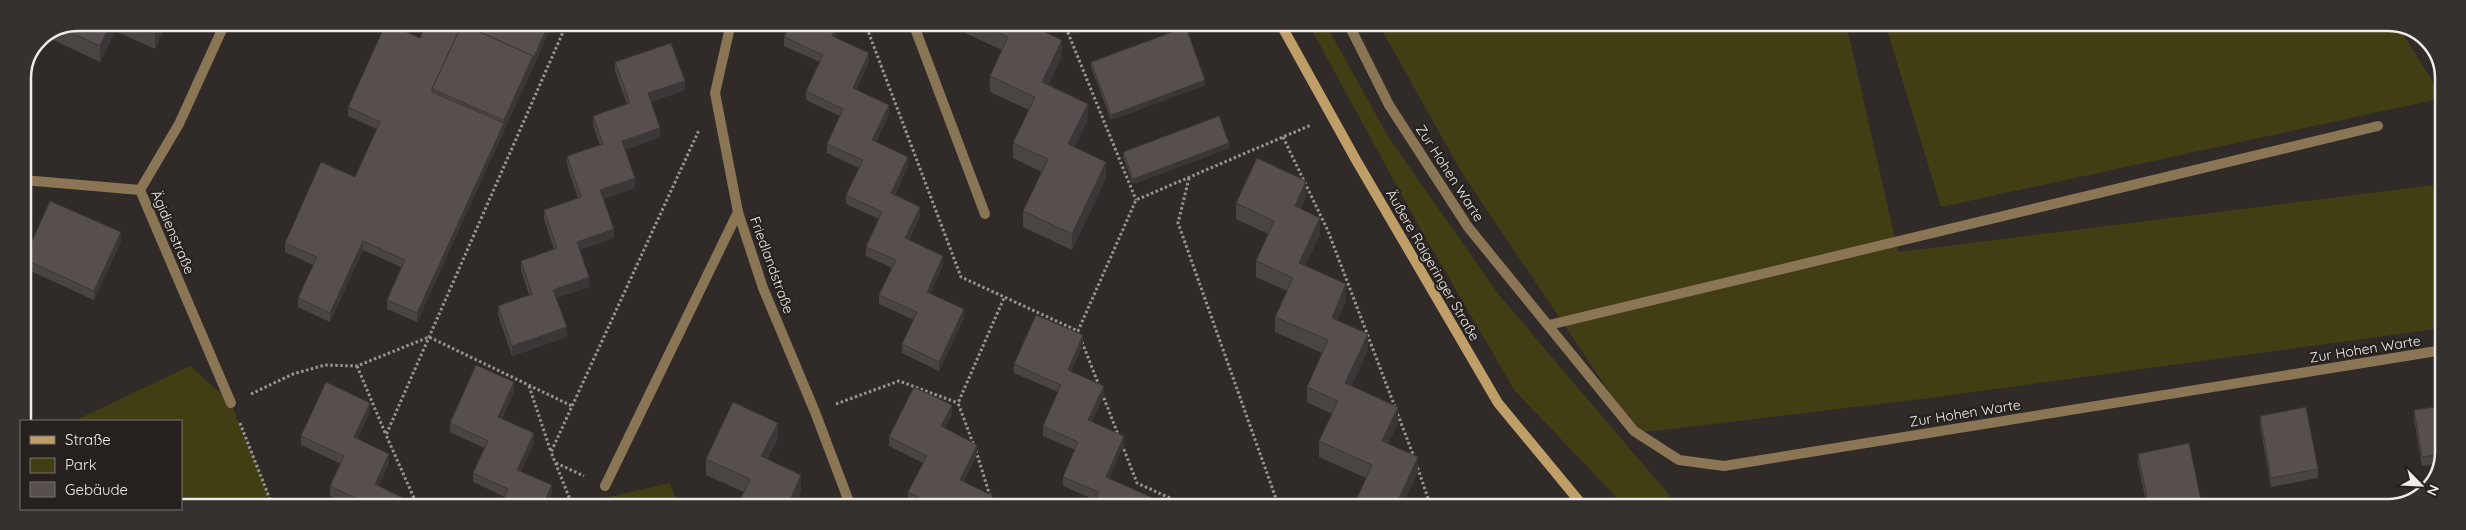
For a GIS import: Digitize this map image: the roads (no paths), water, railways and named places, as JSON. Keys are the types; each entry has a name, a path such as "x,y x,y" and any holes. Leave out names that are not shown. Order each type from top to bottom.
{"street":[{"name":"Ägidienstraße","path":"220,31 179,124 140,190 231,403"},
{"name":"Friedlandstraße","path":"728,31 715,93 738,212 763,288 816,412 848,499"},
{"path":"916,31 985,214"},
{"name":"Äußere Raigeringer Straße","path":"1284,31 1331,117 1498,403 1577,499"},
{"name":"Zur Hohen Warte","path":"1352,31 1389,105 1468,227 1634,431 1679,460 1724,466 2435,351"},
{"path":"1549,325 2378,126"},
{"path":"31,181 140,190"},
{"path":"605,486 738,212"}]}
